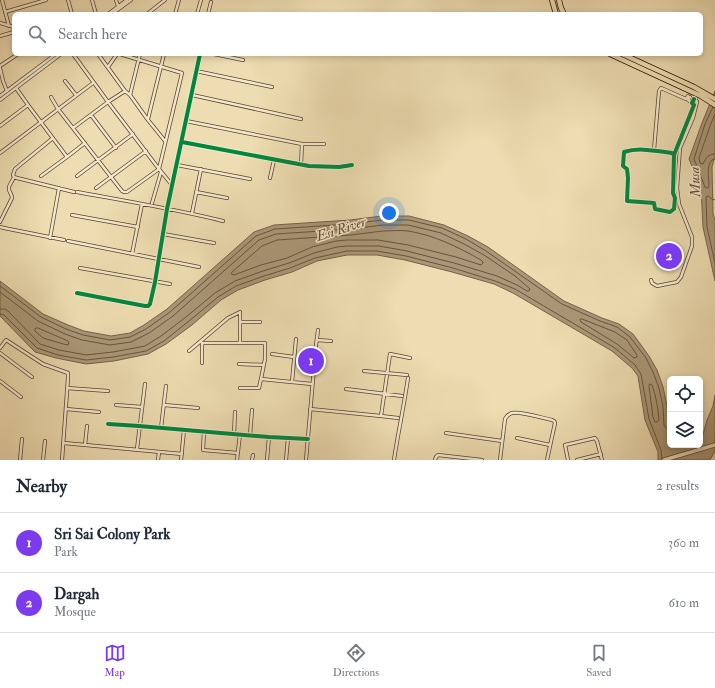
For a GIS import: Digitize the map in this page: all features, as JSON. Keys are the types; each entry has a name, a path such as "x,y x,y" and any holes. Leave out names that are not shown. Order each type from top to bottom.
{"highway":[{"path":"552,0 555,12"},
{"path":"560,0 563,12"},
{"path":"615,56 715,99"},
{"path":"626,56 693,90 715,105"}],"street":[{"path":"2,0 9,26"},
{"path":"5,12 46,0"},
{"path":"68,0 71,12"},
{"path":"92,0 95,12"},
{"path":"116,0 118,6"},
{"path":"110,12 127,0"},
{"path":"118,12 131,0"},
{"path":"150,12 165,0"},
{"path":"176,12 179,0"},
{"path":"198,12 201,0"},
{"path":"208,12 211,2"},
{"path":"0,24 12,27"},
{"path":"0,36 12,33"},
{"path":"8,90 3,81 0,67 15,56"},
{"path":"0,96 53,56"},
{"path":"0,100 58,56"},
{"path":"73,56 160,171 173,186"},
{"path":"100,56 125,92 130,95 148,120 166,141"},
{"path":"108,67 116,56"},
{"path":"125,56 182,73 152,203"},
{"path":"130,95 140,56"},
{"path":"148,120 164,56"},
{"path":"77,293 145,306 150,304 200,56"},
{"path":"224,56 243,60"},
{"path":"196,72 272,87"},
{"path":"65,81 76,96"},
{"path":"0,153 93,83"},
{"path":"16,88 67,157"},
{"path":"654,150 659,91 661,88 688,98 694,105 674,155 672,194 675,198 674,209 670,212 655,209 654,203 627,201 628,178 627,169 623,166 624,152 630,150 654,150 672,153 674,155"},
{"path":"73,128 108,102 125,92"},
{"path":"192,95 301,119"},
{"path":"51,97 58,109 122,191 127,192 160,171"},
{"path":"651,280 652,283 657,286 677,282 681,277 692,246 692,237 679,204 677,188 680,148 693,118 697,102 695,100 692,103"},
{"path":"0,126 28,105"},
{"path":"91,115 116,148"},
{"path":"186,122 302,144 324,144"},
{"path":"77,176 133,134"},
{"path":"0,222 12,198 12,194 8,188 13,181 15,169 53,138"},
{"path":"182,142 301,165 339,167 352,165"},
{"path":"41,176 85,143"},
{"path":"301,165 302,144"},
{"path":"96,188 146,151"},
{"path":"270,178 274,160"},
{"path":"177,165 250,179"},
{"path":"192,213 200,170"},
{"path":"14,177 75,192 192,213 223,221"},
{"path":"50,238 58,188"},
{"path":"196,192 227,198"},
{"path":"132,254 142,204"},
{"path":"72,215 138,227"},
{"path":"0,227 64,240"},
{"path":"163,234 214,243"},
{"path":"68,241 199,267"},
{"path":"80,268 170,284"},
{"path":"189,351 202,342 228,318 240,312 240,343"},
{"path":"240,322 260,322"},
{"path":"306,460 318,330"},
{"path":"292,382 296,339"},
{"path":"0,348 6,340 43,364 68,373 62,460"},
{"path":"316,340 331,341"},
{"path":"202,342 265,344 265,359 259,388 240,388"},
{"path":"202,342 202,363"},
{"path":"0,353 32,377"},
{"path":"272,354 294,357"},
{"path":"381,416 390,354 410,358"},
{"path":"239,364 264,365"},
{"path":"364,371 407,377 394,460"},
{"path":"261,379 312,384"},
{"path":"0,381 21,397"},
{"path":"137,449 145,384"},
{"path":"161,428 166,386"},
{"path":"67,388 108,391"},
{"path":"346,389 402,396"},
{"path":"164,405 198,408"},
{"path":"116,406 142,407"},
{"path":"310,409 398,418"},
{"path":"66,410 99,412"},
{"path":"250,435 252,410"},
{"path":"234,434 236,412"},
{"path":"500,460 504,419 512,413 520,413 554,421 555,423 547,460"},
{"path":"108,424 308,439"},
{"path":"85,445 87,426"},
{"path":"181,460 184,430"},
{"path":"204,431 202,450 238,453"},
{"path":"446,433 502,441"},
{"path":"237,460 240,434"},
{"path":"267,460 269,437"},
{"path":"286,460 288,438"},
{"path":"516,438 550,445"},
{"path":"568,460 565,445 595,438 602,460"},
{"path":"20,460 22,439"},
{"path":"43,460 45,441"},
{"path":"64,443 182,454"},
{"path":"664,460 715,446"},
{"path":"158,460 159,452"},
{"path":"577,460 601,454"},
{"path":"252,460 253,455"},
{"path":"435,460 438,455 482,460"}],"water":[{"path":"715,91 715,156 712,167 713,214 715,220 715,281 703,227 701,187 689,159"},
{"name":"Esi River","path":"382,216 409,216 444,225 488,247 564,301 619,324 633,334 657,370 663,387 667,406 667,448 703,448 703,434 713,406 715,395 714,453 710,460 658,460 658,452 645,420 638,376 632,368 612,351 513,293 494,284 405,260 377,255 347,255 317,261 292,272 238,290 221,300 192,325 166,344 148,354 114,361 86,364 35,352 0,316 0,281 43,314 68,325 84,331 111,336 130,333 167,309 254,232 274,225 350,220"}],"cycle path":[{"path":"77,293 145,306 150,304 167,209 200,56"},
{"path":"674,155 674,209 670,212 655,209 654,203 627,201 628,178 627,169 623,166 624,152 648,150 672,153 674,155 694,105 692,103 694,99"},
{"path":"182,142 309,166 339,167 352,165"},
{"path":"108,424 308,439"}],"place":[{"name":"Dargah","path":"669,256"},
{"name":"Sri Sai Colony Park","path":"311,361"}],"water label":[{"name":"Musa","path":"695,182"}]}
